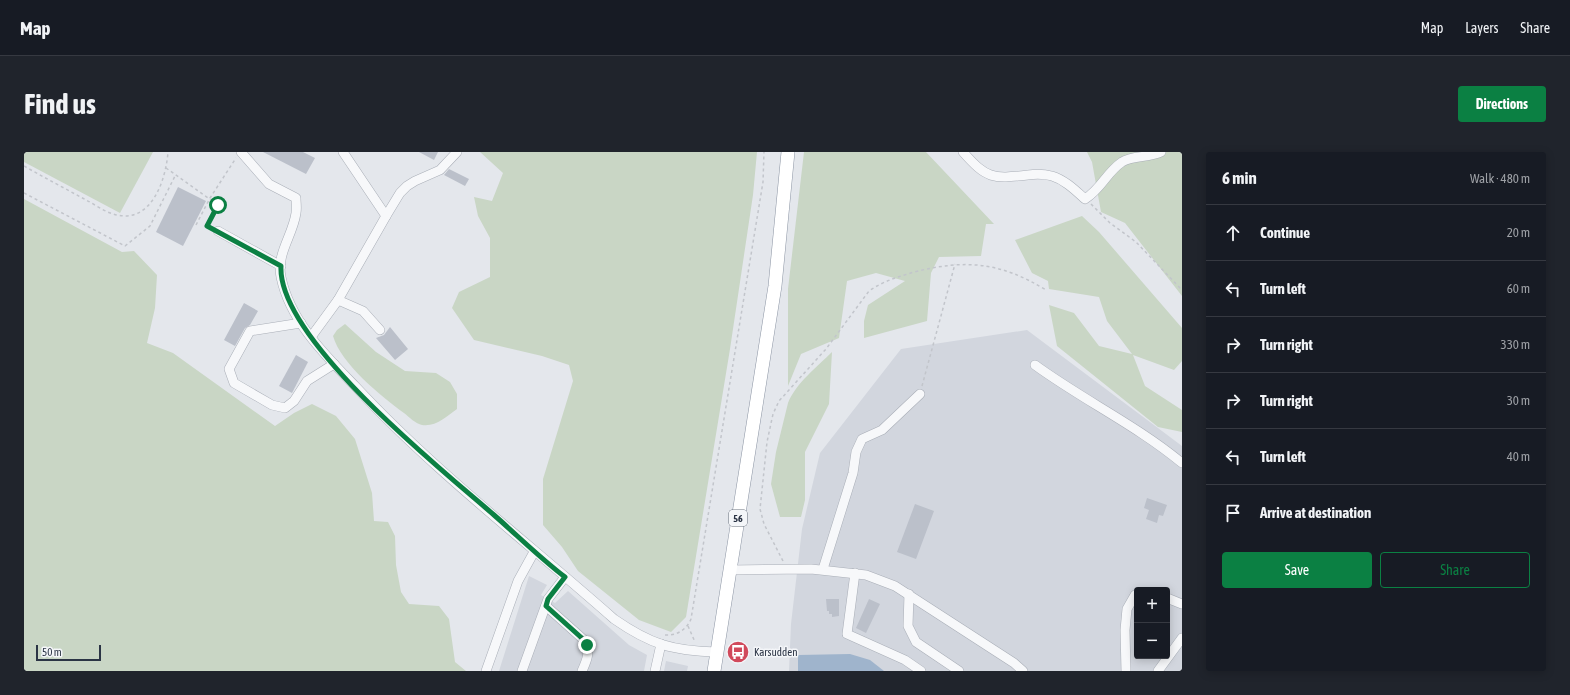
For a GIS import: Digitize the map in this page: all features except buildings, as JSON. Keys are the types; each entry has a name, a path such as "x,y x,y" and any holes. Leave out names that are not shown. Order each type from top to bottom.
{"highway":[{"name":"56","path":"714,671 775,286 788,152"}],"street":[{"path":"241,152 269,184 296,198 296,214 282,253 281,275 286,296 301,323 334,364 404,438 534,552 614,619 636,634 661,644 693,652 717,652"},
{"path":"343,152 386,216"},
{"path":"311,337 338,300 400,194 407,186 415,181 440,170 456,152"},
{"path":"962,152 977,168 990,176 999,178 1042,174 1051,176 1060,180 1085,199 1096,192 1101,187 1103,179 1123,162 1153,156 1161,152"},
{"path":"218,231 281,266"},
{"path":"338,300 363,312 380,330"},
{"path":"301,323 250,331 229,369 234,383 272,405 285,408 294,401 307,381 334,364"},
{"path":"1035,365 1061,384 1122,419 1163,447 1182,463"},
{"path":"823,569 853,473 856,452 862,439 882,430 920,394"},
{"path":"486,671 518,581 534,552"},
{"path":"730,570 823,569 866,575 896,586 1014,663 1023,671"},
{"path":"855,573 847,634 905,660 921,671"},
{"path":"522,671 548,599 565,577"},
{"path":"909,594 908,626 916,642 959,671"},
{"path":"1126,671 1125,630 1127,609 1134,598"},
{"path":"1170,599 1182,604"},
{"path":"546,606 584,640 587,645 588,656 582,671"},
{"path":"1158,671 1182,638"},
{"path":"655,671 661,644"}],"path":[{"path":"24,166 109,212 125,216 136,214 153,200 163,181 168,152"},
{"path":"196,225 210,198 241,152"},
{"path":"661,634 673,635 688,626 691,619 763,182 764,152"},
{"path":"166,168 175,176 210,198 218,205 207,226 218,231"},
{"path":"24,193 125,246 150,226 175,176"},
{"path":"1085,199 1110,223 1136,242 1182,290"},
{"path":"920,394 955,264"},
{"path":"788,570 764,524 760,509 767,442 773,414 778,401 826,349 870,291 878,284 897,277 955,264 991,266 1012,273 1046,290"},
{"path":"688,626 696,640 693,652"}],"shaded area":[{"path":"1027,330 1182,446 1182,671 789,671 791,624 802,529 820,453 901,349"},
{"path":"529,576 547,585 541,595 555,603 568,591 629,645 647,655 644,671 499,671"},
{"path":"666,661 688,666 687,671 664,671"}],"green space":[{"path":"24,152 153,152 120,213 24,162"},
{"path":"480,152 757,152 753,195 730,349 686,617 671,632 639,620 578,571 562,547 543,525 543,479 573,381 569,365 542,356 474,340 452,308 459,292 490,277 490,238 478,216 474,197 492,201 503,173"},
{"path":"804,152 926,152 994,224 986,224 981,256 939,257 931,273 927,321 864,338 864,321 868,305 905,281 876,273 847,281 839,338 801,354 788,386 788,289"},
{"path":"1087,152 1182,152 1182,296 1125,223 1101,212 1092,162"},
{"path":"24,199 122,252 134,251 157,275 155,308 147,343 173,353 275,426 294,413 312,404 336,416 355,439 372,493 374,521 388,522 395,536 396,565 401,592 409,604 439,606 449,619 455,662 466,671 24,671"},
{"path":"1082,216 1099,232 1182,328 1182,361 1174,370 1133,355 1145,386 1182,410 1182,432 1158,427 1057,346 1049,305 1074,313 1099,346 1132,354 1107,321 1099,297 1049,289 1048,281 1032,273 1015,240"},
{"path":"345,324 376,352 405,371 436,373 450,382 457,394 457,409 441,421 422,425 417,423 384,398 363,379 337,347 333,336 337,330"},
{"path":"832,352 829,404 805,452 805,500 801,517 780,517 771,484 776,452 788,403 801,382"}],"water":[{"path":"850,654 870,660 884,671 798,671 798,655"}],"place":[{"name":"Karsudden","path":"738,652"}],"route":[{"path":"218,205 207,226 281,266 281,275 286,296 297,317 311,337 375,408 404,438 494,515 534,552 565,577 548,599 546,606 584,640 587,645"}]}
